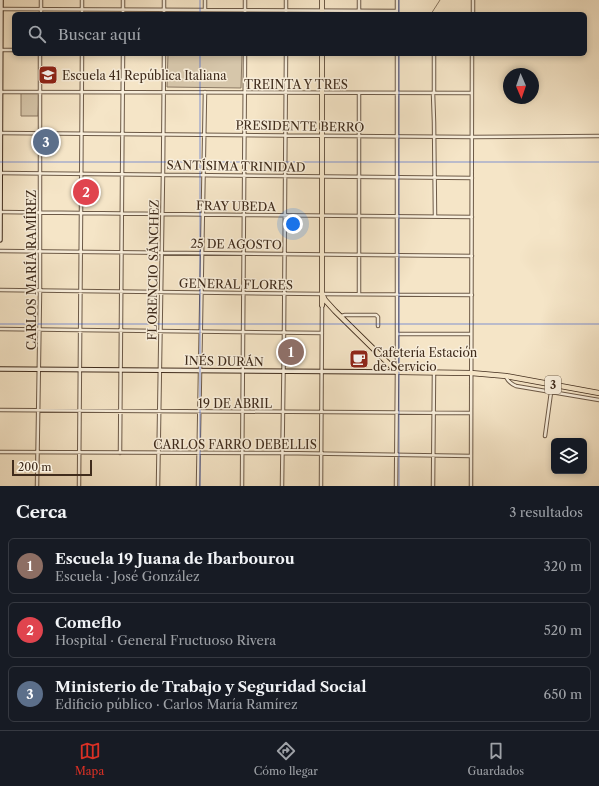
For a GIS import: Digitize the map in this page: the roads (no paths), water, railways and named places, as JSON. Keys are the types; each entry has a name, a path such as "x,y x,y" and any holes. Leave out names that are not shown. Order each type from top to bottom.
{"highway":[{"path":"322,0 322,12"},
{"path":"322,56 322,305"},
{"path":"322,294 335,311 397,372"},
{"path":"322,305 329,304"},
{"path":"322,305 335,311"},
{"name":"INÉS DURÁN","path":"397,372 471,373 506,376"},
{"name":"3","path":"506,376 599,393"}],"street":[{"path":"0,240 1,0"},
{"path":"41,0 41,9"},
{"path":"82,0 82,10"},
{"path":"123,0 123,10"},
{"path":"164,0 164,9"},
{"path":"205,0 205,10"},
{"path":"245,0 245,10"},
{"path":"286,0 286,10"},
{"path":"359,0 359,12"},
{"path":"0,9 164,9 397,12 397,0"},
{"path":"472,12 473,0"},
{"path":"0,50 12,50"},
{"name":"CARLOS MARÍA RAMÍREZ","path":"37,486 40,291 40,56"},
{"path":"79,486 82,56"},
{"path":"120,453 123,56"},
{"name":"FLORENCIO SÁNCHEZ","path":"158,486 163,214 164,56"},
{"path":"242,486 244,56"},
{"path":"282,486 286,56"},
{"path":"396,486 397,56"},
{"path":"434,56 435,216"},
{"path":"471,486 472,56"},
{"name":"TREINTA Y TRES","path":"0,92 472,93"},
{"path":"198,486 202,332 205,92"},
{"path":"359,93 359,294"},
{"name":"PRESIDENTE BERRO","path":"0,133 434,137 599,136"},
{"name":"SANTÍSIMA TRINIDAD","path":"0,173 472,178"},
{"name":"FRAY UBEDA","path":"0,212 472,217"},
{"name":"25 DE AGOSTO","path":"0,251 472,256"},
{"name":"GENERAL FLORES","path":"0,290 472,295"},
{"path":"321,486 322,305"},
{"path":"341,316 376,315 378,317 378,326"},
{"path":"0,329 322,333"},
{"path":"397,334 471,334"},
{"name":"INÉS DURÁN","path":"0,369 397,372"},
{"path":"433,486 434,373"},
{"path":"506,376 507,380 513,385 599,400"},
{"path":"545,436 552,385"},
{"name":"19 DE ABRIL","path":"0,410 121,412 471,413"},
{"name":"CARLOS FARRO DEBELLIS","path":"0,452 282,453 471,456"}],"waterway":[{"path":"432,12 440,0"}],"place":[{"name":"Escuela 41 República Italiana","path":"48,75"},
{"name":"Ministerio de Trabajo y Seguridad Social","path":"46,142"},
{"name":"Comeflo","path":"86,192"},
{"name":"Escuela 19 Juana de Ibarbourou","path":"291,352"},
{"name":"Cafetería Estación de Servicio","path":"359,359"}]}
